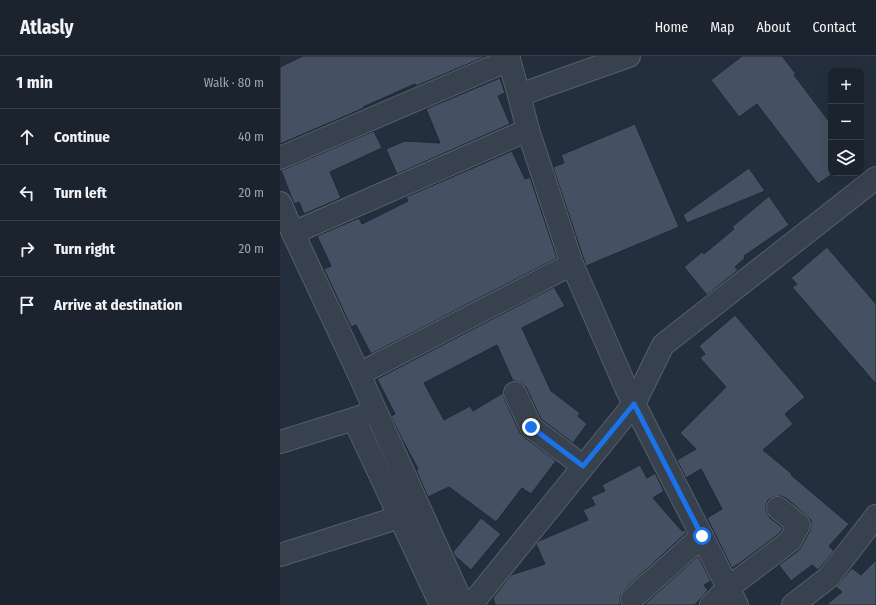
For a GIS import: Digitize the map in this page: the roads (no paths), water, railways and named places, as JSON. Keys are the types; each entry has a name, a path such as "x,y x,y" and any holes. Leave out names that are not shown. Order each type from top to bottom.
{"street":[{"path":"520,94 629,56"},
{"path":"280,158 509,58 520,94 528,130 572,264 626,390 733,596"},
{"path":"293,233 528,130"},
{"path":"472,605 634,404 663,345 876,178"},
{"path":"281,208 359,374 463,605"},
{"path":"359,374 572,264"},
{"path":"515,393 531,427 583,466"},
{"path":"280,442 360,417 400,517 441,605"},
{"path":"711,605 733,596 790,541 799,525 778,508"},
{"path":"793,605 829,577 876,516"},
{"path":"280,555 400,517"},
{"path":"632,599 702,536"}]}
